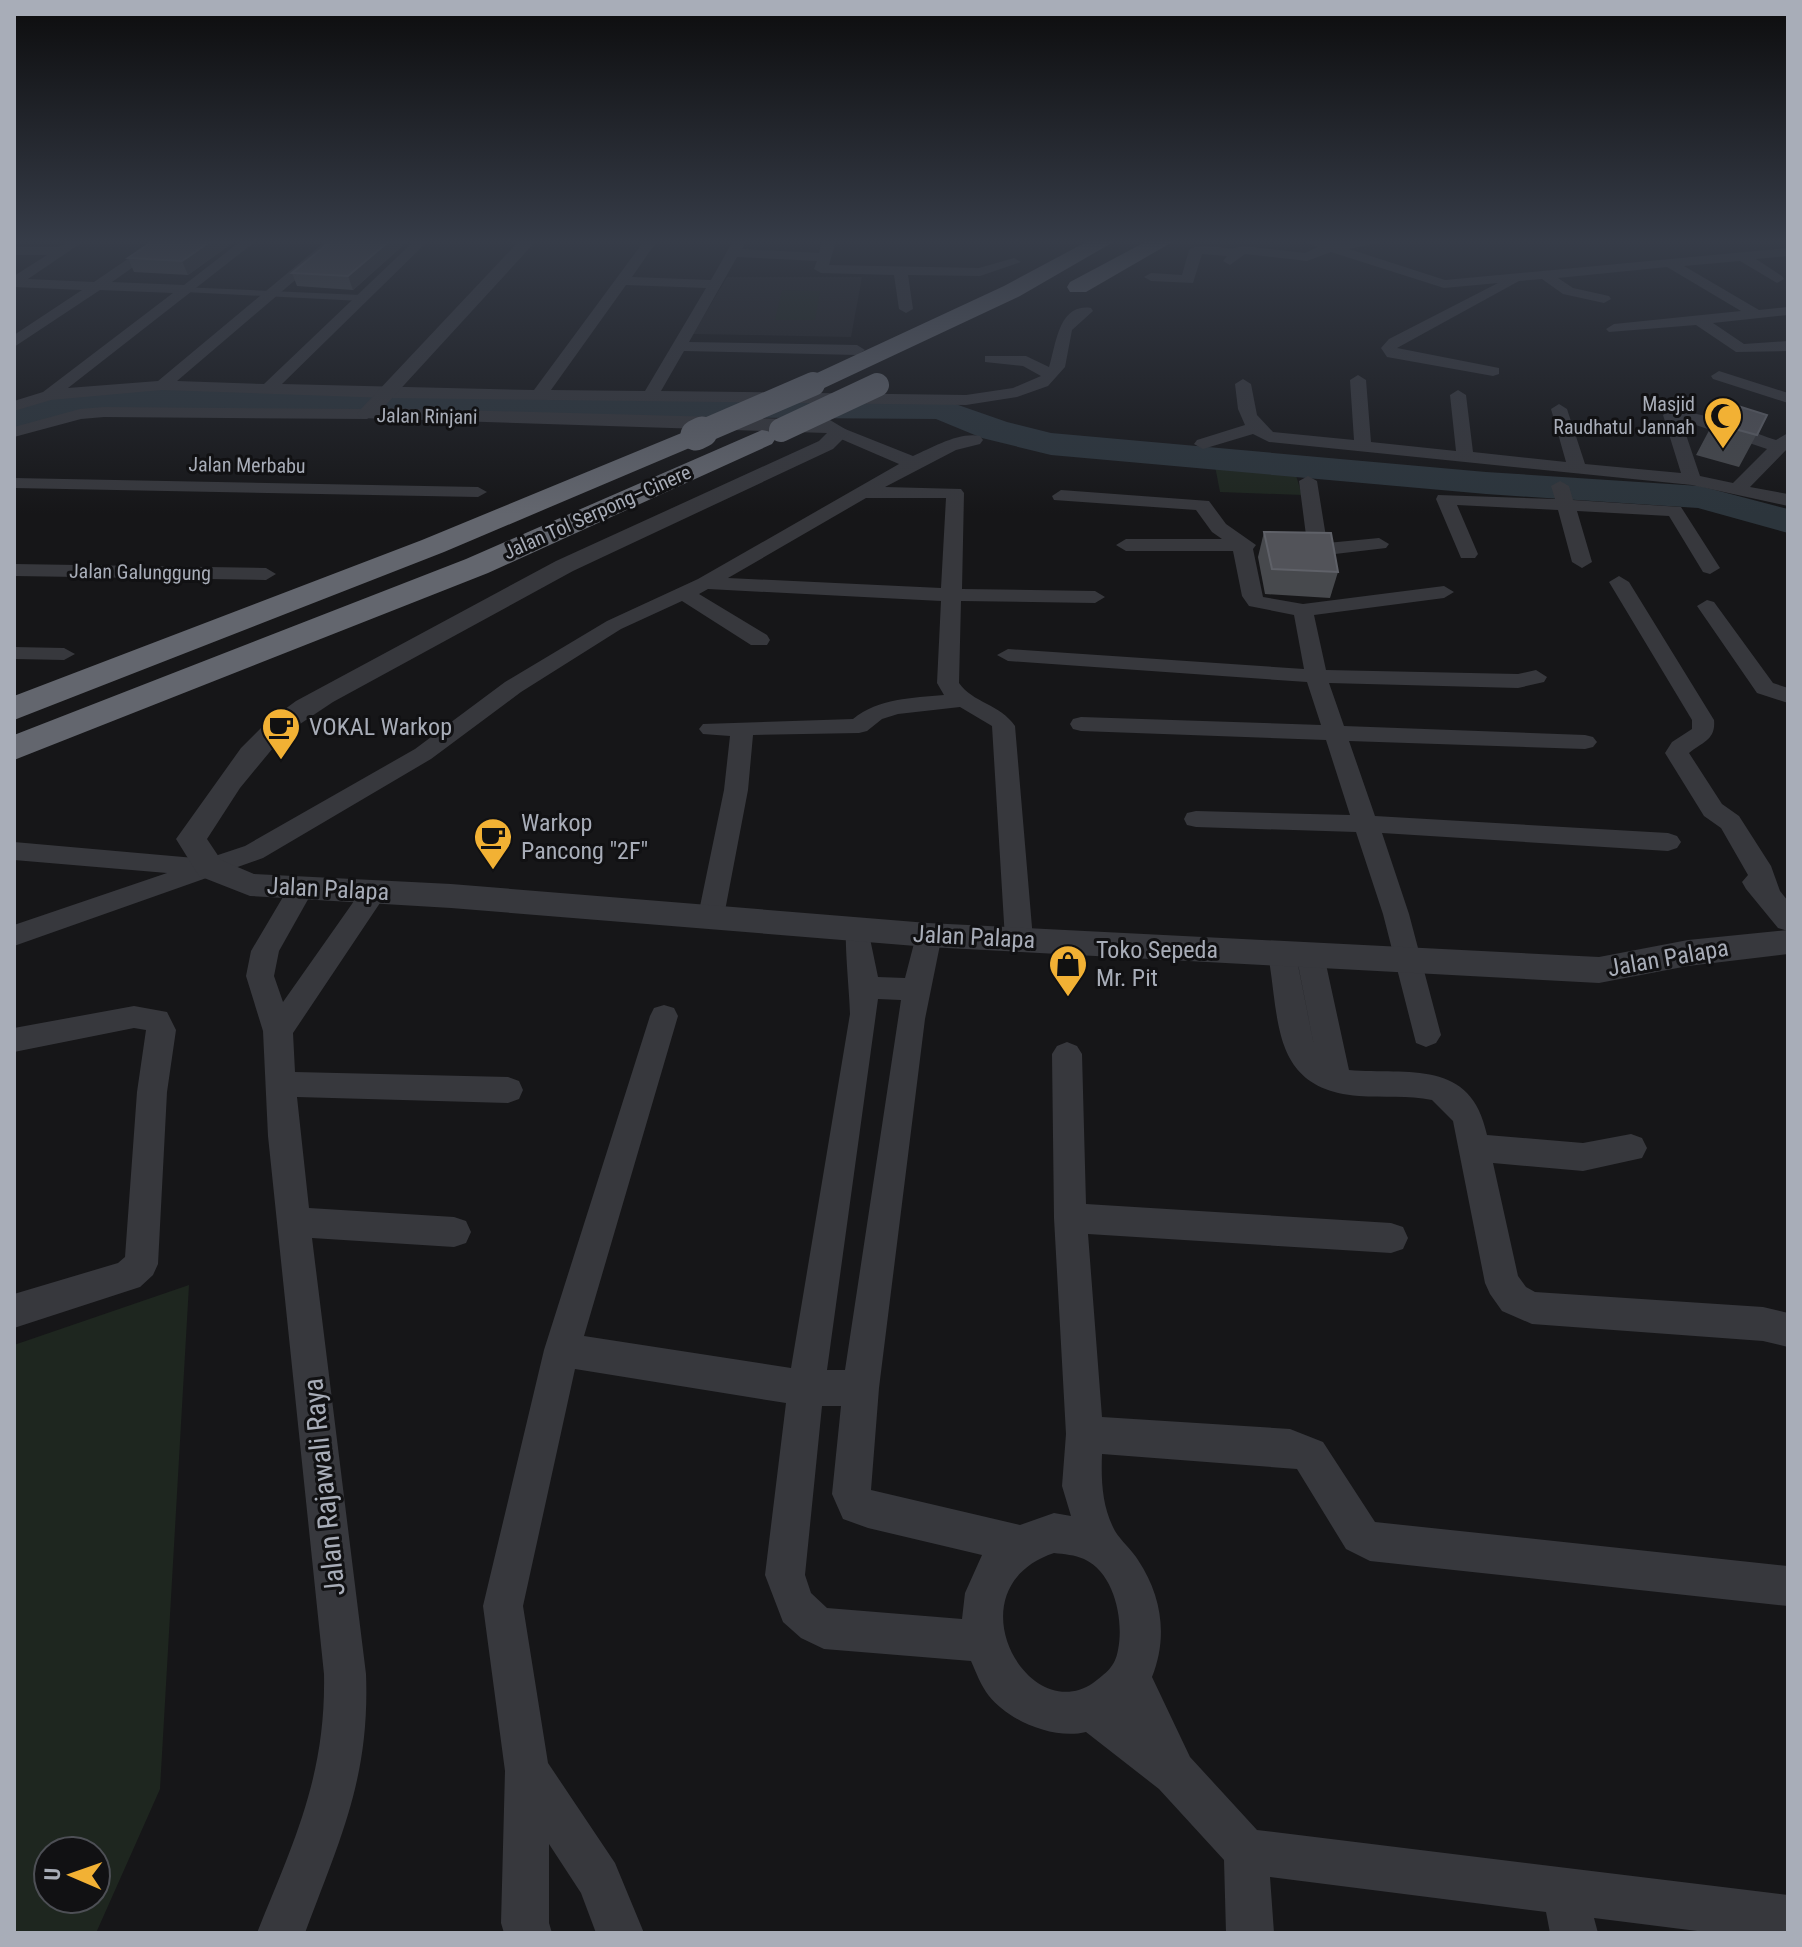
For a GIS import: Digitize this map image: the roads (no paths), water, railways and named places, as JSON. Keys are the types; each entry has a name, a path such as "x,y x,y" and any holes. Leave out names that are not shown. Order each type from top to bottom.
{"highway":[{"name":"Jalan Tol Serpong–Cinere","path":"14,709 433,546 696,435 925,332"},
{"name":"Jalan Tol Serpong–Cinere","path":"14,748 477,566 904,372"}],"street":[{"path":"49,395 130,332"},
{"path":"162,385 226,332"},
{"path":"269,388 326,332"},
{"path":"390,404 451,332"},
{"path":"454,348 468,332"},
{"path":"539,395 584,332"},
{"path":"650,396 686,332"},
{"path":"14,406 49,395 162,385 269,388 390,404 413,394 966,400 1020,391 1051,375 1058,366 1063,332"},
{"path":"1413,332 1394,342 1389,348 1392,354 1493,371"},
{"path":"1716,332 1741,349 1788,346"},
{"path":"678,346 857,350"},
{"path":"991,359 1026,361 1051,375"},
{"path":"413,394 436,368"},
{"path":"1719,376 1788,398"},
{"path":"1358,380 1363,446"},
{"path":"1243,384 1246,415 1254,428 1269,437 1465,456 1558,484 1674,511 1710,568"},
{"path":"1458,395 1465,456"},
{"name":"Jalan Rinjani","path":"14,432 80,414 104,412 367,413 390,404 830,426 840,432"},
{"path":"1559,409 1577,468"},
{"path":"1692,480 1671,415 1681,414 1783,443 1738,488"},
{"path":"1203,444 1254,428"},
{"path":"210,868 191,839 223,788 277,728 344,685 489,603 650,522 826,445 840,432 913,463"},
{"path":"14,936 254,852 423,754 513,687 614,625 705,583 913,463 950,446 974,440"},
{"path":"1468,554 1445,499 1558,484 1577,468 1692,480 1788,500"},
{"path":"1308,481 1318,550"},
{"name":"Jalan Merbabu","path":"14,483 478,492"},
{"path":"1558,484 1582,562"},
{"path":"860,492 955,493 948,683 955,695 998,718 1003,726 1019,939"},
{"path":"1061,496 1199,504 1228,536 1260,546"},
{"path":"1126,545 1260,546 1318,550 1379,544"},
{"path":"1260,546 1256,602 1303,610 1444,592"},
{"name":"Jalan Galunggung","path":"14,570 266,574"},
{"path":"1619,582 1703,720 1704,732 1680,747 1677,753 1713,810 1711,822 1741,870 1768,894 1788,921"},
{"path":"705,583 952,595 1095,597"},
{"path":"682,592 759,640"},
{"path":"1707,606 1765,688 1788,696"},
{"path":"1303,610 1316,676 1409,958 1426,1035"},
{"path":"14,653 64,654"},
{"path":"1008,655 1316,676 1518,681 1536,677"},
{"path":"711,729 859,726 874,714 896,707 963,700"},
{"path":"1081,724 1585,742"},
{"path":"711,916 736,790 742,728"},
{"path":"1196,819 1366,824 1668,842"},
{"path":"14,851 57,857 145,859 210,868"},
{"name":"Jalan Palapa","path":"210,868 250,885 375,891 711,916 857,931 1599,970 1688,953 1788,942"},
{"name":"Jalan Rajawali Raya","path":"281,1933 329,1803 342,1759 347,1715 294,1222 278,1031 260,976 261,964 302,887"},
{"path":"278,1031 375,891"},
{"path":"857,931 865,987 837,1197 806,1388 785,1575 796,1608 809,1622 824,1628 985,1642"},
{"path":"928,935 916,990 850,1485 857,1505 1036,1538 1080,1538 1101,1547"},
{"path":"1296,954 1336,1080 1436,1088 1457,1101 1468,1117 1502,1283 1514,1299 1532,1308 1763,1324 1788,1330"},
{"path":"865,987 916,990"},
{"path":"266,992 308,990"},
{"path":"528,1933 525,1923 527,1771 503,1606 562,1350 664,1016"},
{"path":"14,1040 134,1017 157,1020 161,1030 152,1092 141,1264 128,1276 14,1311"},
{"path":"1067,1054 1070,1218 1085,1434 1081,1486 1101,1547 1127,1577 1137,1597 1142,1621 1142,1644 1131,1679 1092,1710 1068,1714 1046,1711 1026,1701 1008,1685 994,1665 985,1642 982,1618 984,1596 991,1575 1002,1557 1036,1538 1081,1486"},
{"path":"281,1084 508,1090"},
{"path":"1476,1148 1583,1157 1631,1148"},
{"path":"1070,1218 1391,1238"},
{"path":"294,1222 454,1232"},
{"path":"562,1350 806,1388 861,1388"},
{"path":"1085,1434 1300,1451 1310,1455 1360,1535 1370,1541 1788,1586"},
{"path":"1131,1679 1175,1773"},
{"path":"1092,1710 1175,1773 1246,1851 1570,1912 1788,1919"},
{"path":"527,1771 599,1879 620,1933"},
{"path":"1246,1851 1250,1933"}],"waterway":[{"path":"14,418 52,408 162,400 351,399 531,406 941,409 995,430 1051,444 1486,483 1700,497 1788,521"}],"place":[{"name":"Masjid Raudhatul Jannah","path":"1723,450"},
{"name":"VOKAL Warkop","path":"281,761"},
{"name":"Warkop Pancong \"2F\"","path":"493,871"},
{"name":"Toko Sepeda Mr. Pit","path":"1068,998"}]}
